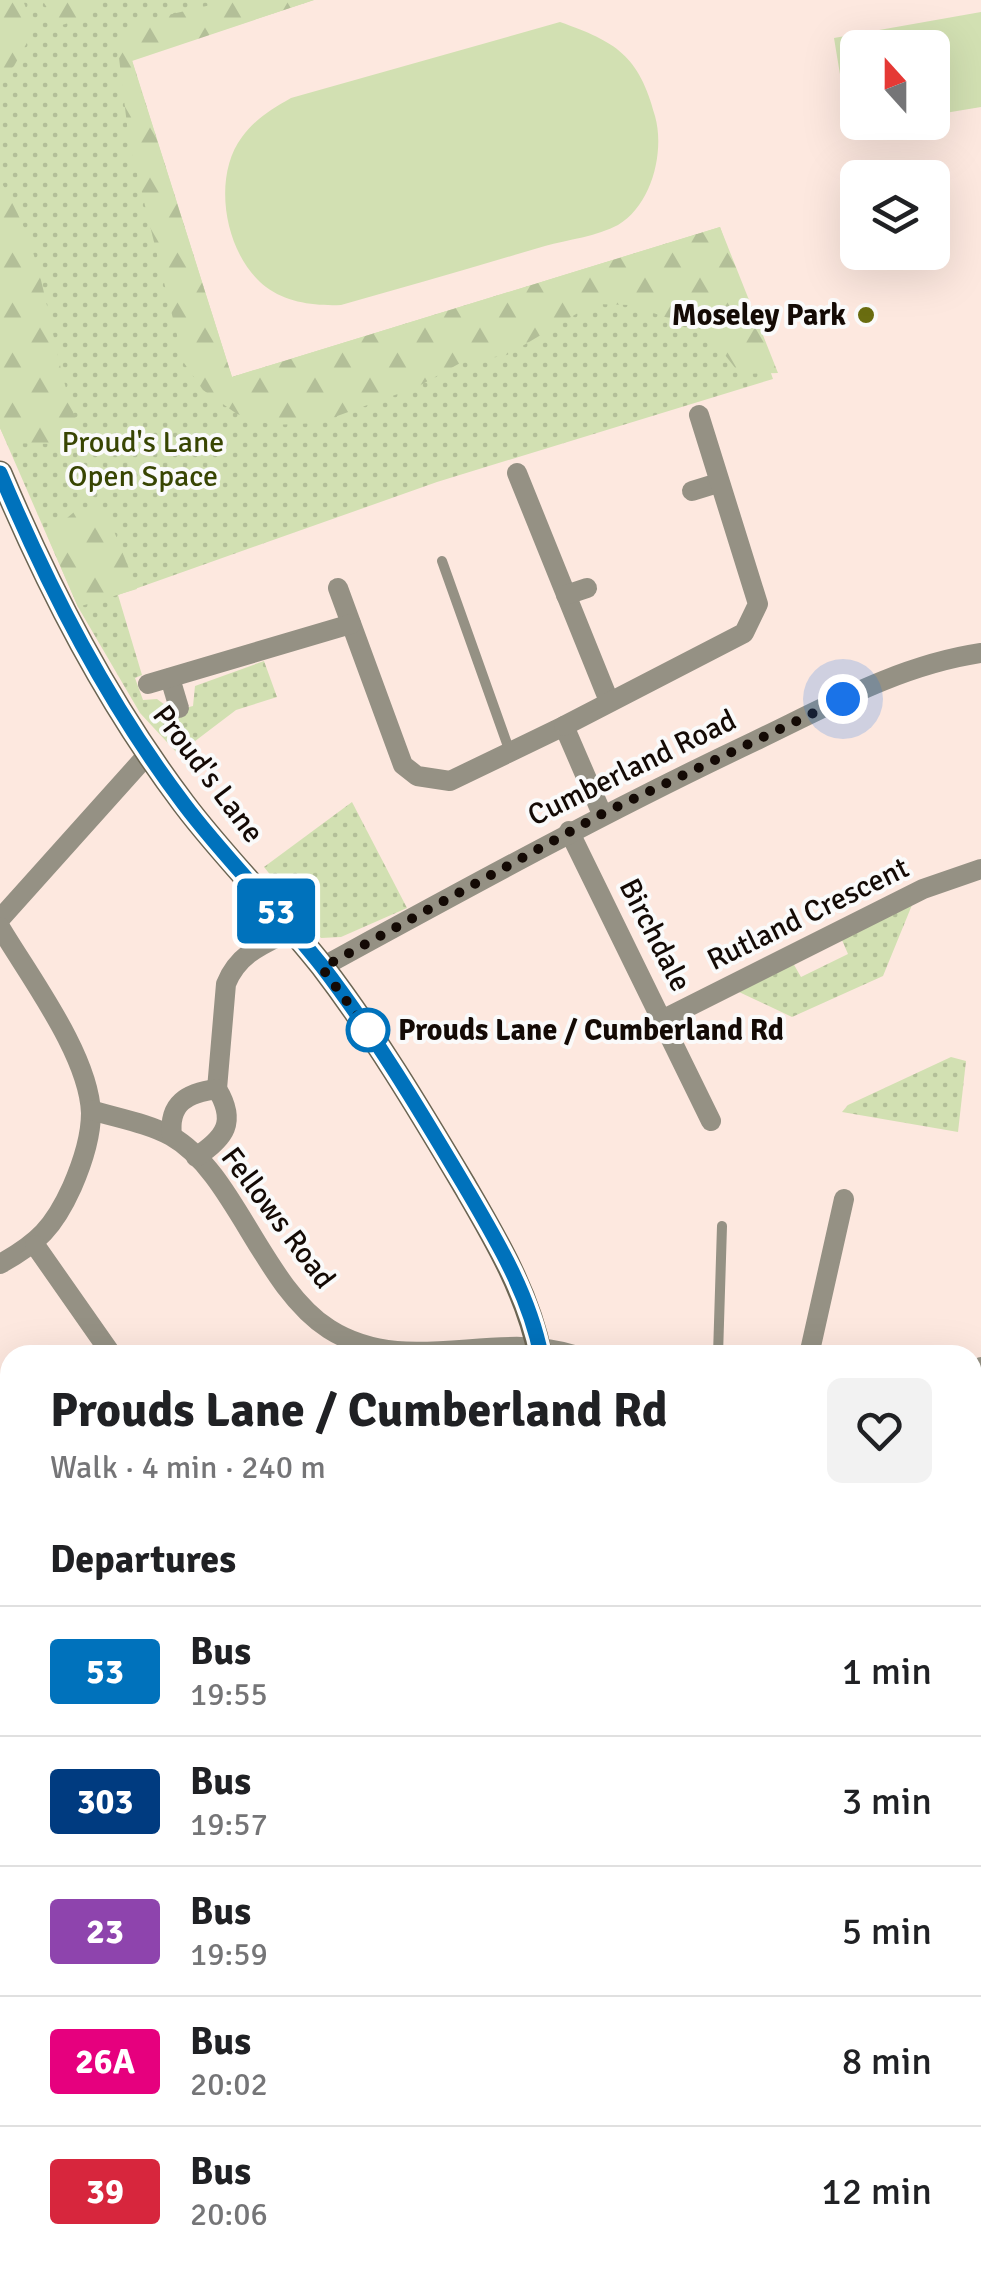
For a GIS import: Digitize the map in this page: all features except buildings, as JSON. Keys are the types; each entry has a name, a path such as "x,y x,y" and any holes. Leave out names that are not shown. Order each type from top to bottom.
{"street":[{"path":"338,588 395,751 416,776 450,781 510,753 744,632 752,621 758,604 699,416"},
{"path":"517,473 577,591 610,701"},
{"name":"Proud's Lane","path":"0,474 93,669 187,808 292,930 368,1029 494,1236 522,1294 538,1345"},
{"path":"692,491 718,483"},
{"path":"148,684 351,624"},
{"name":"Cumberland Road","path":"322,968 569,831 877,682 940,659 981,652"},
{"path":"170,678 180,708"},
{"path":"564,726 602,814"},
{"path":"0,1264 35,1244 64,1204 82,1165 91,1110 66,1039 0,923 148,754"},
{"name":"Birchdale","path":"569,831 711,1121"},
{"name":"Rutland Crescent","path":"664,1019 923,890 981,869"},
{"path":"196,1157 218,1143 228,1125 218,1089 226,984 232,969 248,952 292,930"},
{"path":"172,1136 172,1116 178,1103 200,1091 218,1089"},
{"name":"Fellows Road","path":"91,1110 172,1136 196,1157 270,1264 326,1327 365,1345"},
{"path":"811,1345 844,1198"},
{"path":"35,1244 105,1345"}],"lane":[{"path":"442,561 510,753"},
{"path":"718,1345 722,1226"}],"green space":[{"name":"Proud's Lane Open Space","path":"0,0 314,0 132,60 232,377 720,227 773,379 437,482 118,595 142,675 135,678 143,700 157,699 173,711 193,706 195,686 264,661 277,697 236,710 178,754 140,713 78,607 0,428"},
{"path":"0,0 23,0 34,30 14,66 0,79"},
{"path":"42,0 103,0 90,16 59,26"},
{"path":"232,0 314,0 132,61 232,377 720,227 778,373 740,374 706,331 630,305 593,304 507,355 462,362 417,387 318,423 272,425 237,414 203,390 184,363 129,141 117,41 138,22"},
{"path":"981,12 981,107 950,112 950,30 879,30"},
{"path":"560,22 610,44 633,65 649,95 658,130 657,161 647,191 630,216 601,232 341,305 283,297 252,273 232,237 225,194 232,154 258,120 291,98"},
{"path":"840,37 840,74 834,38"},
{"path":"0,179 35,258 77,422 55,444 7,443 0,428"},
{"path":"80,507 106,511 137,589 78,607 47,535"},
{"path":"352,802 407,908 341,937 321,938 264,867"},
{"path":"912,905 883,976 792,1017 739,992 793,963 801,977 848,954 842,940"},
{"path":"951,1057 966,1061 958,1132 842,1112 848,1105"}],"bus line":[{"name":"53","path":"0,473 38,561 93,669 187,808 292,930 368,1029 494,1236 522,1294 538,1345"}],"place":[{"name":"Moseley Park","path":"866,315"},
{"name":"Prouds Lane / Cumberland Rd","path":"368,1030"}],"route":[{"path":"368,1030 322,968 602,814 843,699"}]}
